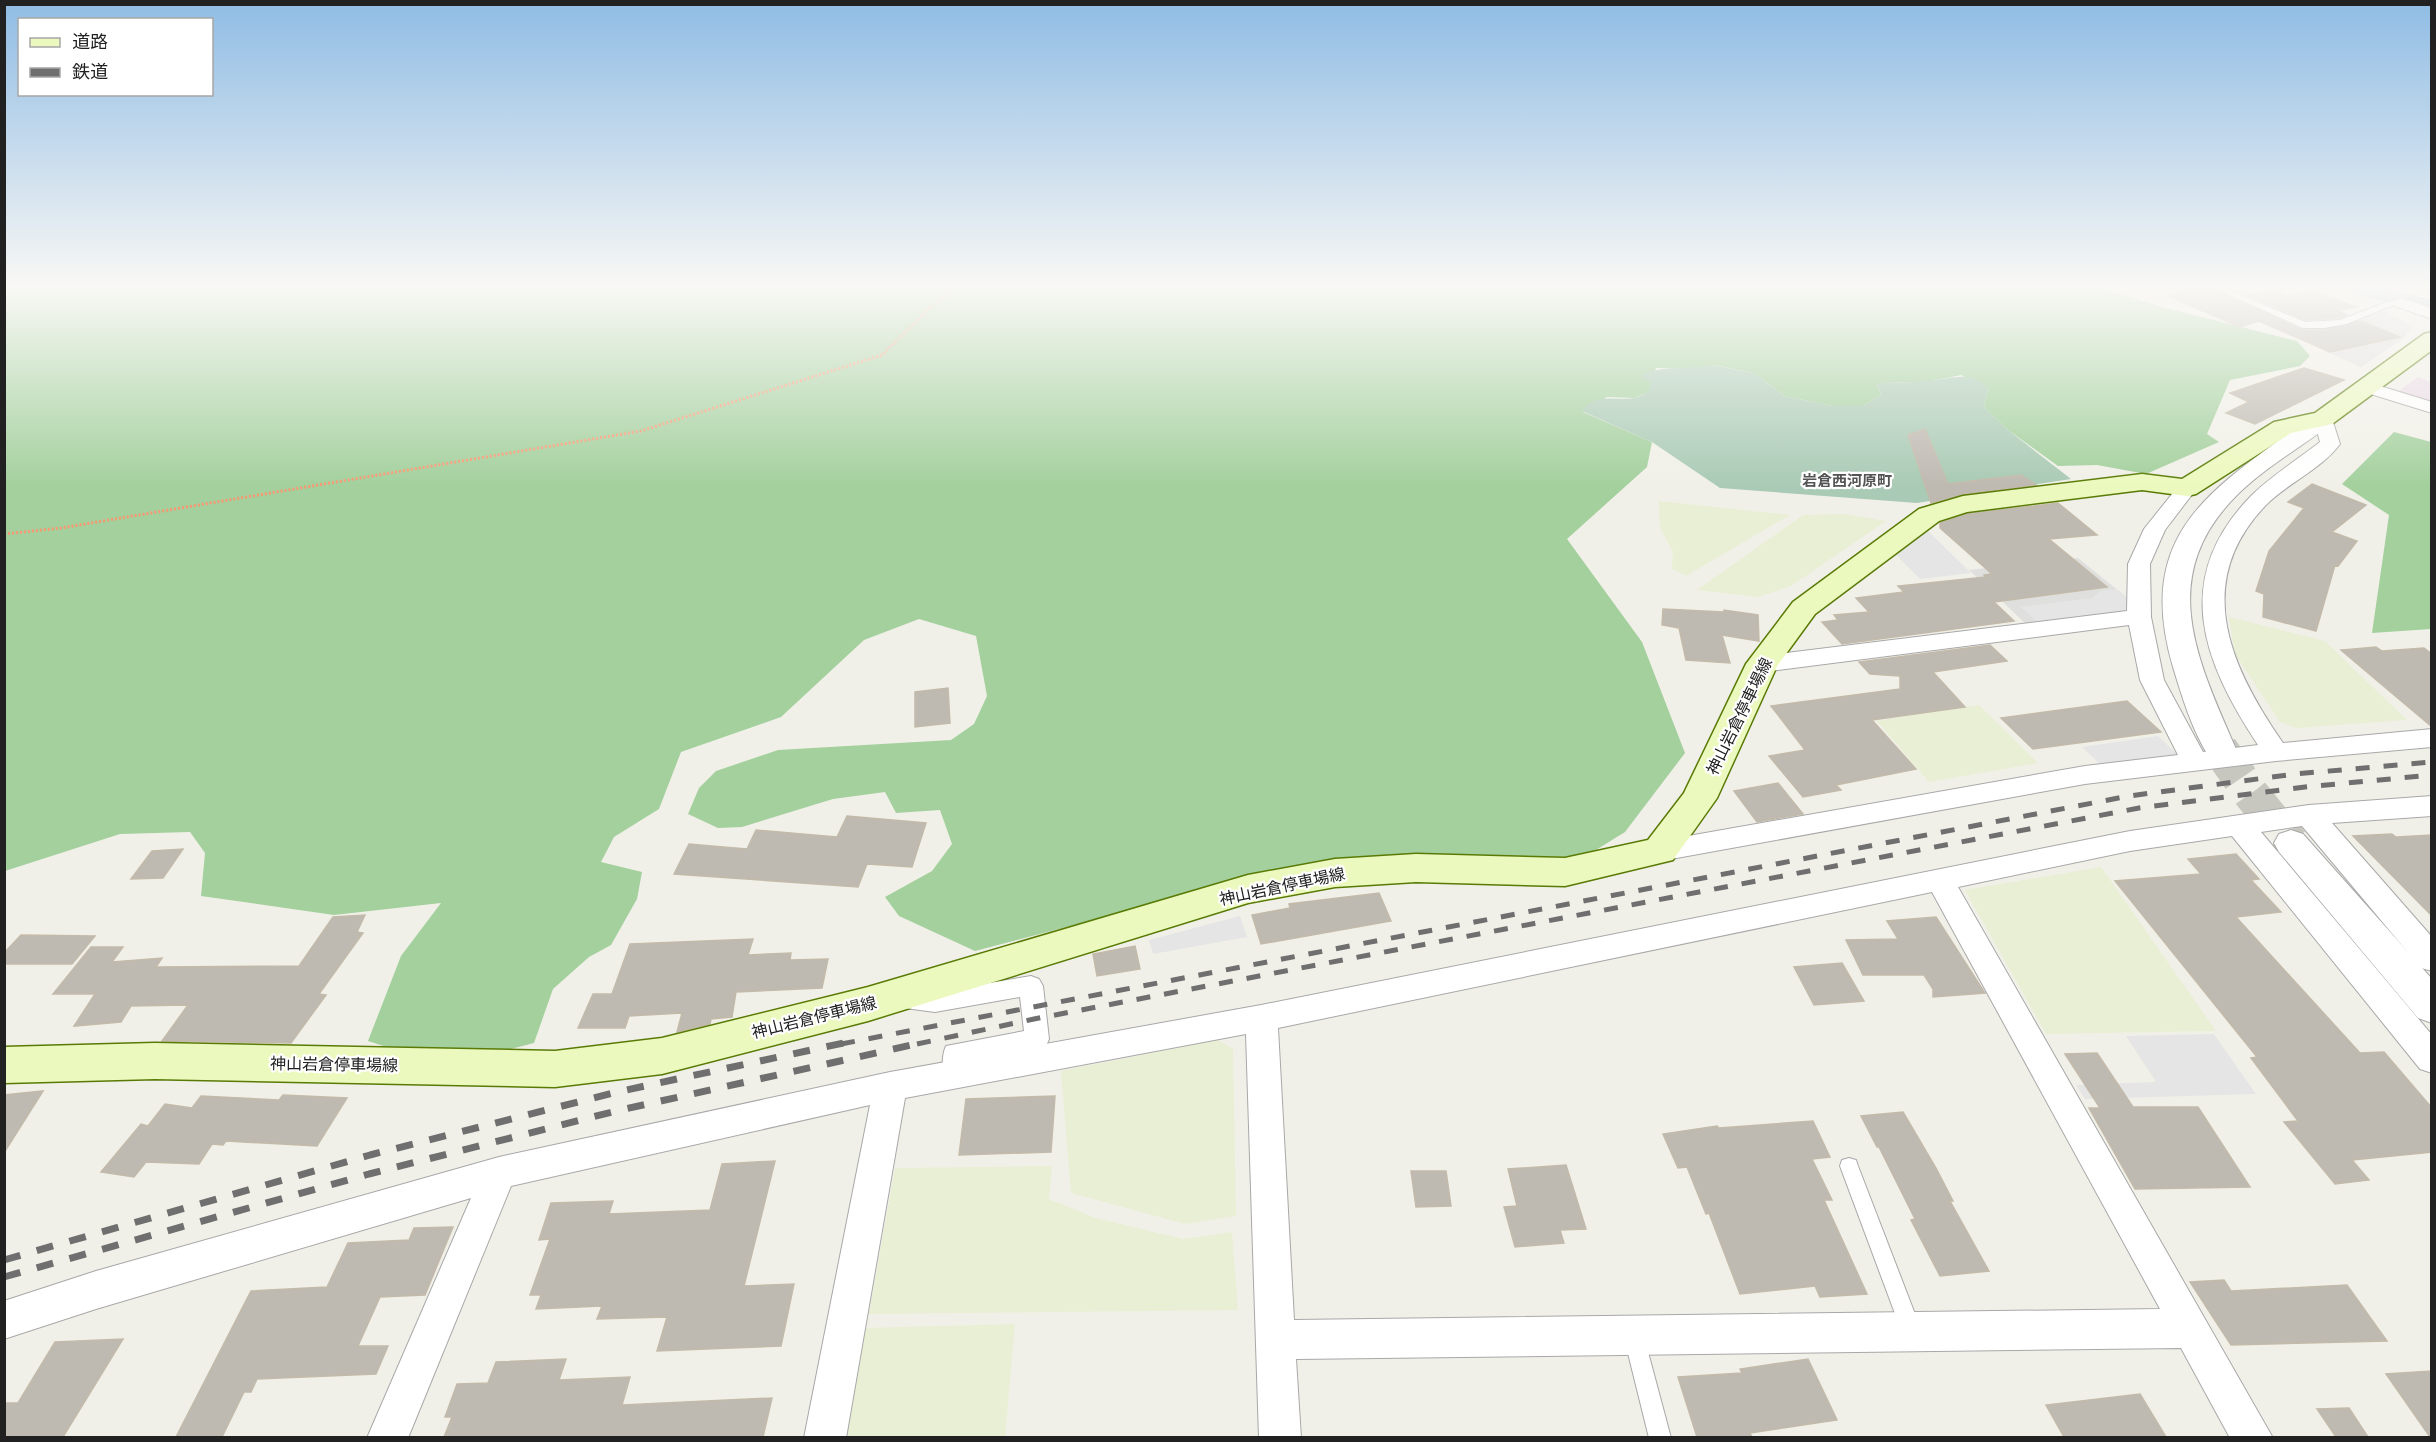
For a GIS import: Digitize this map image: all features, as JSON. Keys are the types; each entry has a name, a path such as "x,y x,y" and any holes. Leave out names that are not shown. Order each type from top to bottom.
{"main road":[{"path":"2187,488 2283,427 2323,419 2413,353"},
{"name":"神山岩倉停車場線","path":"4,1065 155,1060 555,1069 662,1056 905,993 1248,890 1335,873 1416,868 1565,872 1660,851 1699,798 1762,664 1804,608 1929,515 1963,504 2142,482 2187,488"}],"street":[{"path":"2367,387 2432,408"},
{"path":"2220,749 2188,674 2179,642 2175,618 2176,572 2182,552 2196,528 2227,490 2323,419 2330,444 2259,500 2228,539 2216,563 2211,615 2219,651 2259,729 2276,752"},
{"path":"2187,488 2155,530 2139,564 2139,617 2152,680 2195,762"},
{"path":"1762,664 2139,617"},
{"path":"1660,851 2085,775 2276,752 2432,738"},
{"path":"4,1320 96,1290 499,1173 890,1086 1261,1018 2130,841 2239,825 2300,829 2432,806"},
{"path":"2239,825 2432,1059"},
{"path":"2300,829 2432,959"},
{"path":"2300,829 2432,1006"},
{"path":"1939,879 2253,1437"},
{"path":"905,993 914,1001 935,1002 1031,986 1037,1039 955,1053 956,1074"},
{"path":"1261,1018 1280,1437"},
{"path":"825,1437 890,1086"},
{"path":"387,1437 499,1173"},
{"path":"1276,1340 2192,1328"}],"lane":[{"path":"1849,1166 1912,1332"},
{"path":"1634,1335 1660,1437"}],"path":[{"path":"4,534 61,528 193,504 449,465 641,431 884,353"}],"shaded area":[{"path":"2330,353 2381,353 2361,367"},
{"path":"2418,377 2431,382 2431,405 2399,391"},
{"path":"1927,530 1971,573 1920,579 1894,553"},
{"path":"2078,558 2130,600 2125,611 2026,624 1969,570"},
{"path":"2116,589 2130,600 2125,611 2037,622 2021,607 2092,598 2100,591"},
{"path":"2158,736 2178,755 2103,767 2082,747"},
{"path":"1240,916 1247,937 1153,954 1149,940"},
{"path":"2214,1034 2256,1094 2085,1099 2076,1085 2156,1082 2126,1036"}],"green space":[{"path":"5,353 2308,353 2310,356 2300,366 2230,380 2207,434 2219,442 2146,474 2097,465 2058,466 2008,430 1984,407 1988,389 1961,375 1926,382 1877,383 1881,395 1863,406 1833,406 1784,396 1754,373 1713,365 1692,369 1656,368 1649,392 1635,398 1607,397 1583,412 1652,442 1647,467 1567,539 1642,642 1685,753 1625,832 1591,853 1543,860 1286,869 975,951 899,916 885,897 932,871 952,844 940,810 896,813 885,792 833,799 742,827 718,828 688,814 699,788 716,771 778,750 951,740 974,724 987,696 976,636 919,619 864,640 781,717 681,752 659,809 614,837 601,862 642,872 637,899 611,945 589,957 553,989 534,1043 499,1052 421,1058 368,1041 401,956 441,903 334,915 201,896 205,853 190,832 120,834 5,871"},
{"path":"1712,365 1754,373 1784,396 1833,406 1863,406 1881,395 1877,383 1922,382 1960,377 1975,379 1988,389 1984,407 2008,430 2071,479 1917,503 1720,488 1652,442 1582,411 1587,405 1599,399 1635,398 1648,392 1651,384 1641,375 1649,372"},
{"path":"2394,432 2431,442 2431,629 2372,633 2389,515 2342,484"},
{"path":"1659,501 1790,515 1686,576 1672,569 1673,552 1660,528"},
{"path":"1845,514 1886,521 1791,586 1758,597 1697,590 1803,515"},
{"path":"2229,617 2325,641 2407,720 2297,728 2280,722 2235,654"},
{"path":"1979,705 2038,763 1929,782 1877,721"},
{"path":"2101,867 2216,1031 2046,1034 1965,890"},
{"path":"1218,1040 1233,1049 1236,1216 1185,1224 1071,1193 1061,1071"},
{"path":"1052,1166 1049,1199 1096,1218 1183,1239 1232,1232 1238,1310 869,1314 895,1168"},
{"path":"1015,1324 1005,1437 843,1438 863,1328"}],"building":[{"path":"2304,368 2344,380 2255,424 2226,413 2249,402 2230,393"},
{"path":"1925,429 1948,484 2021,475 2036,485 1963,494 1931,503 1908,435"},
{"path":"2312,484 2366,505 2332,532 2357,541 2338,566 2335,565 2316,631 2263,617 2264,594 2256,591 2269,551 2304,508 2288,502"},
{"path":"2058,503 2097,535 2049,539 2107,587 1994,602 2014,621 1842,644 1822,622 1838,620 1834,615 1869,612 1856,598 1904,592 1898,586 1986,577 1984,575 1992,574 1940,528 1940,523 1967,514"},
{"path":"1663,609 1724,612 1724,610 1758,615 1759,641 1722,635 1730,663 1686,660 1679,628 1662,625"},
{"path":"1990,645 2007,661 1933,672 1965,707 1872,720 1916,769 1836,785 1841,790 1803,797 1769,756 1805,750 1771,706 1900,689 1900,676 1870,674 1859,662"},
{"path":"2376,647 2382,651 2424,648 2432,654 2432,727 2341,650"},
{"path":"948,688 950,723 915,727 915,692"},
{"path":"2127,701 2161,732 2033,749 2001,718"},
{"path":"1778,783 1803,814 1757,822 1734,791"},
{"path":"847,816 926,823 912,867 867,864 858,887 674,874 689,844 747,849 756,830 837,837"},
{"path":"2392,834 2396,837 2432,835 2432,916 2353,836"},
{"path":"183,849 163,878 131,879 152,851"},
{"path":"2236,854 2259,879 2251,880 2281,912 2236,917 2360,1053 2384,1052 2432,1108 2432,1152 2352,1160 2369,1180 2335,1184 2284,1122 2298,1121 2251,1058 2257,1057 2115,881 2201,874 2188,859"},
{"path":"1379,893 1391,921 1261,944 1252,915 1290,908 1289,904"},
{"path":"365,915 357,932 363,933 319,994 326,995 291,1043 162,1041 188,1005 131,1006 121,1022 74,1026 95,994 53,994 91,947 123,947 112,962 162,958 156,967 299,966 333,917"},
{"path":"1936,917 1985,993 1933,997 1933,989 1924,975 1863,975 1846,940 1898,939 1887,921"},
{"path":"21,935 95,936 72,964 4,964 4,953"},
{"path":"753,939 748,955 791,953 790,960 828,959 822,988 736,992 732,1017 711,1019 710,1024 677,1032 682,1013 629,1016 625,1028 578,1028 593,994 612,994 630,944"},
{"path":"1135,946 1140,969 1097,976 1093,954"},
{"path":"1842,963 1864,1001 1814,1005 1794,967"},
{"path":"2097,1053 2133,1107 2198,1107 2250,1187 2135,1189 2089,1108 2100,1108 2065,1054"},
{"path":"43,1091 4,1153 4,1095"},
{"path":"283,1095 347,1098 317,1146 226,1141 223,1145 212,1144 199,1164 146,1162 134,1177 101,1172 141,1124 148,1126 165,1104 192,1108 201,1096 279,1100"},
{"path":"1055,1096 1051,1152 959,1155 966,1099"},
{"path":"1903,1112 1936,1168 1953,1201 1950,1201 1989,1271 1940,1276 1911,1220 1915,1219 1861,1116"},
{"path":"1813,1121 1830,1157 1812,1159 1832,1200 1824,1200 1867,1294 1820,1297 1815,1286 1740,1294 1709,1213 1706,1214 1687,1167 1678,1168 1663,1134 1717,1126 1719,1128"},
{"path":"775,1161 744,1286 794,1284 781,1346 657,1351 667,1317 597,1319 602,1306 536,1309 541,1295 530,1295 550,1239 539,1240 551,1203 613,1201 609,1214 710,1210 722,1164"},
{"path":"1566,1165 1586,1229 1560,1230 1564,1243 1515,1247 1504,1207 1517,1206 1508,1169"},
{"path":"1411,1171 1446,1171 1451,1206 1416,1207"},
{"path":"453,1227 425,1295 380,1297 358,1346 388,1346 376,1374 257,1379 251,1392 244,1392 222,1437 176,1437 251,1291 327,1287 348,1243 409,1240 414,1228"},
{"path":"2224,1280 2231,1291 2347,1285 2387,1341 2231,1345 2190,1282"},
{"path":"123,1339 63,1437 4,1437 4,1403 18,1403 55,1342"},
{"path":"566,1359 559,1380 630,1377 622,1405 772,1398 763,1437 444,1437 452,1417 445,1417 457,1384 488,1383 496,1362"},
{"path":"1808,1359 1837,1420 1750,1433 1752,1437 1697,1437 1678,1377 1742,1373 1740,1369"},
{"path":"2432,1371 2432,1437 2430,1437 2386,1374"},
{"path":"2140,1394 2166,1437 2064,1437 2046,1405"},
{"path":"2349,1408 2368,1437 2336,1437 2317,1409"}],"tunnel":[{"path":"2220,749 2251,794 2291,843"}],"railway":[{"path":"841,1044 2129,796 2295,774 2432,762"},
{"path":"917,1044 1034,1019 2139,808 2305,787 2432,775"},
{"path":"4,1260 370,1155 617,1092 848,1042"},
{"path":"4,1277 369,1174 616,1111 925,1042"}],"district":[{"name":"岩倉西河原町","path":"1847,481"}]}
